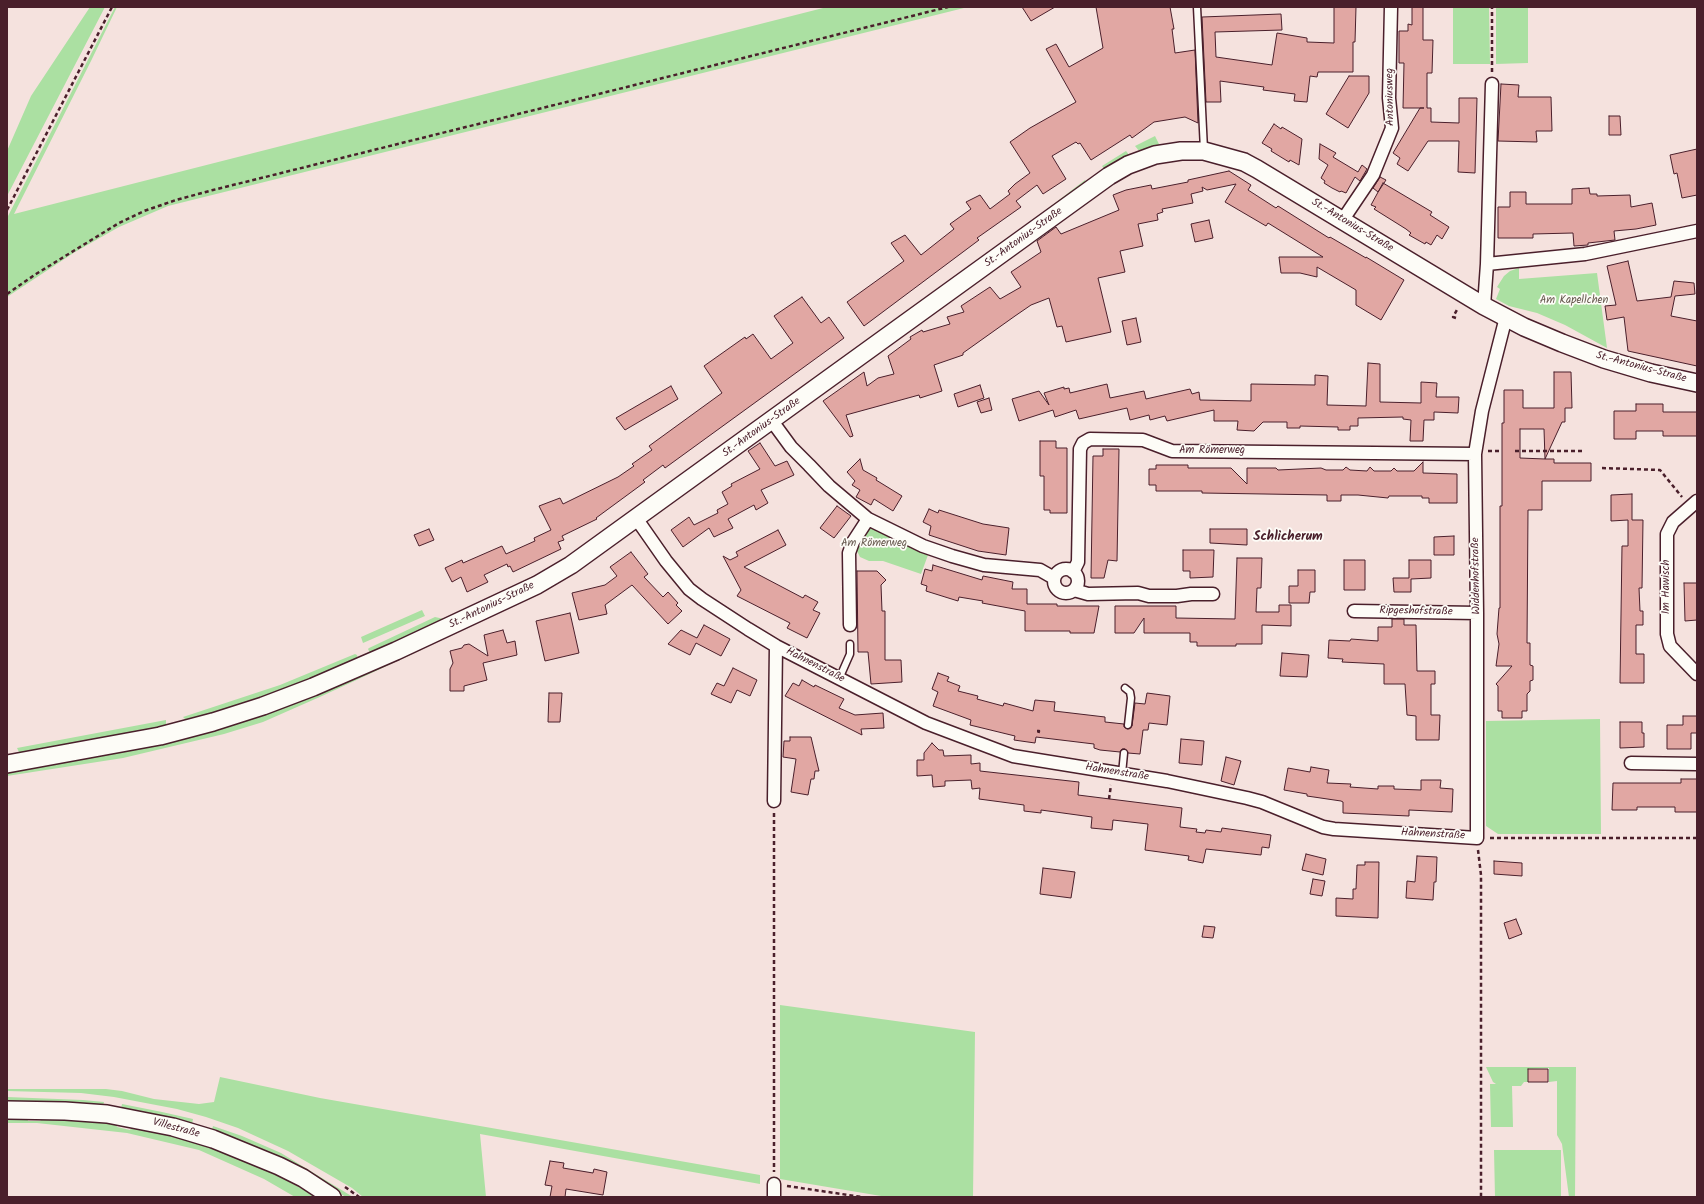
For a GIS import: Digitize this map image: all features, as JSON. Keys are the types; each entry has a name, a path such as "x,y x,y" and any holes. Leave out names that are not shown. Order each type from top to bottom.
{"street":[{"name":"Antoniusweg","path":"1342,221 1372,175 1392,128 1389,98 1391,7"},
{"path":"1484,306 1487,264 1492,84"},
{"name":"St.-Antonius-Straße","path":"7,764 160,736 213,722 289,697 396,651 536,585 571,565 1118,171 1140,159 1155,155 1181,151 1204,151 1229,157 1257,169 1484,306 1506,317 1562,343 1604,359 1651,373 1697,383"},
{"path":"1487,264 1585,254 1697,231"},
{"name":"Widdenhofstraße","path":"1477,838 1475,454 1482,411 1506,317"},
{"path":"772,421 791,447 829,486 868,519 923,546 952,556 984,565 1040,570 1054,578"},
{"name":"Am Römerweg","path":"1074,590 1077,581 1073,572 1078,562 1080,449 1083,443 1090,439 1143,440 1172,451 1475,454"},
{"name":"Im Hawisch","path":"1694,504 1673,522 1667,534 1667,634 1670,646 1697,674"},
{"name":"Hahnenstraße","path":"636,518 666,561 689,588 702,599 776,646 926,722 1013,756 1167,781 1247,798 1262,802 1323,827 1334,829 1477,838"},
{"path":"850,624 849,553 853,542 868,519"},
{"path":"1073,572 1069,570 1061,571 1054,578 1054,585 1059,591 1066,593 1074,590 1088,594 1138,593 1149,596 1213,594"},
{"name":"Ripgeshofstraße","path":"1354,611 1477,613"},
{"name":"Hahnenstraße","path":"774,801 776,646"},
{"path":"1631,763 1697,764"},
{"name":"Villestraße","path":"7,1110 65,1111 108,1114 173,1127 213,1139 279,1166 303,1178 332,1197"},
{"path":"774,1184 774,1197"}],"lane":[{"path":"1197,7 1204,151"},
{"path":"839,679 850,654 850,644"},
{"path":"1125,688 1130,692 1131,698 1128,724"},
{"path":"1122,774 1124,752"}],"path":[{"path":"7,210 112,7"},
{"path":"7,294 36,274 113,227 144,211 170,202 220,188 948,7"},
{"path":"1492,7 1492,84"},
{"path":"1456,318 1453,317 1458,307"},
{"path":"1515,451 1584,451"},
{"path":"1602,468 1660,470 1694,504"},
{"path":"1037,731 1038,735"},
{"path":"774,801 774,1184 862,1197"},
{"path":"1481,1197 1481,876 1477,838 1697,838"}],"green space":[{"path":"90,7 105,7 7,196 7,151 31,96"},
{"path":"115,7 117,7 91,61 14,214 827,7 968,7 168,206 119,227 75,252 7,297 7,218"},
{"path":"1453,7 1489,7 1490,64 1453,64"},
{"path":"1496,7 1528,7 1528,63 1496,64"},
{"path":"1155,136 1160,146 1140,152 1135,146"},
{"path":"1126,151 1130,156 1105,170 1102,166"},
{"path":"1085,180 1087,183 1047,212 1046,210"},
{"name":"Am Kapellchen","path":"1519,268 1519,279 1597,273 1607,348 1565,325 1537,313 1509,306 1496,299 1500,289 1497,287 1504,276 1510,271"},
{"name":"Am Römerweg","path":"868,526 926,550 928,555 921,574 883,561 869,561 860,557 856,549 861,532"},
{"path":"422,610 425,616 363,643 361,637"},
{"path":"435,617 444,619 445,622 370,653 369,648"},
{"path":"416,650 421,650 263,722 224,734 123,758 7,776 7,771 128,750"},
{"path":"355,654 357,655 358,660 283,691 187,721 183,717 280,685"},
{"path":"1600,719 1601,834 1498,834 1486,826 1486,721"},
{"path":"166,720 166,727 20,754 17,748"},
{"path":"780,1005 975,1032 973,1197 887,1197 780,1179"},
{"path":"1486,1067 1576,1067 1575,1197 1569,1197 1562,1144 1557,1135 1557,1081 1549,1082 1549,1068 1528,1069 1528,1082 1524,1082 1521,1086 1512,1086 1513,1127 1491,1127 1490,1084 1496,1084 1493,1082"},
{"path":"220,1077 320,1098 760,1175 760,1184 480,1134 486,1197 363,1197 352,1188 288,1151 238,1128 206,1117 177,1109 114,1097 81,1093 7,1091 7,1089 106,1089 122,1091 154,1099 199,1104 214,1102"},
{"path":"7,1097 104,1102 103,1106 7,1101"},
{"path":"122,1104 193,1119 192,1124 161,1116 121,1109"},
{"path":"7,1118 27,1118 28,1121 40,1121 42,1119 83,1120 116,1124 117,1127 130,1130 132,1127 150,1130 200,1143 228,1153 257,1165 318,1197 295,1197 264,1179 199,1150 127,1133 37,1123 7,1123"},
{"path":"213,1126 242,1136 281,1153 353,1197 346,1197 279,1158 212,1130"},
{"path":"1494,1150 1561,1150 1561,1197 1495,1197"}],"building":[{"path":"1022,7 1055,7 1031,21"},
{"path":"1096,7 1170,7 1174,29 1172,29 1175,53 1195,50 1198,123 1185,117 1154,122 1132,138 1130,135 1091,160 1080,143 1078,144 1076,142 1052,156 1066,179 1043,194 1037,185 1016,201 1021,207 977,238 979,240 864,326 847,302 904,261 891,243 905,235 921,255 954,229 950,224 971,209 966,202 980,195 990,209 1010,194 1008,191 1030,173 1010,142 1030,128 1076,102 1046,49 1056,44 1069,67 1103,48"},
{"path":"1334,7 1356,7 1355,42 1353,42 1353,72 1318,72 1317,77 1310,76 1307,102 1294,101 1295,94 1263,90 1264,87 1220,81 1221,102 1206,102 1202,17 1281,14 1282,30 1215,32 1216,57 1272,65 1277,33 1307,38 1307,42 1334,43"},
{"path":"1412,7 1423,7 1423,40 1433,40 1432,73 1427,73 1427,108 1431,108 1431,122 1459,123 1459,98 1477,98 1475,173 1458,172 1459,141 1428,141 1408,171 1397,164 1400,158 1393,153 1420,108 1403,108 1404,63 1399,63 1399,31 1408,31 1408,24 1412,25"},
{"path":"1349,76 1369,76 1369,93 1348,128 1326,114"},
{"path":"1501,84 1519,85 1518,97 1551,97 1552,131 1536,131 1537,142 1498,141"},
{"path":"1609,116 1620,116 1621,135 1609,135"},
{"path":"1274,124 1302,139 1299,165 1290,160 1289,162 1271,151 1272,149 1262,143"},
{"path":"1320,144 1336,153 1333,157 1358,172 1362,165 1367,169 1360,181 1355,177 1346,193 1332,188 1324,183 1325,181 1321,178 1328,165 1319,159"},
{"path":"1697,149 1697,195 1682,198 1677,173 1674,174 1670,155"},
{"path":"1229,171 1251,185 1248,190 1276,208 1278,206 1329,238 1330,237 1366,257 1404,280 1381,320 1356,305 1356,290 1317,267 1317,277 1300,273 1281,273 1279,257 1323,257 1268,223 1266,226 1225,202 1236,184 1207,190 1202,187 1203,191 1191,194 1193,203 1162,209 1163,212 1157,214 1158,220 1138,224 1143,246 1120,251 1125,272 1098,278 1111,332 1066,342 1062,326 1057,327 1049,298 1031,305 963,353 963,355 934,365 942,391 920,398 919,395 846,415 853,436 850,437 823,401 864,372 867,386 878,378 894,374 888,356 911,339 910,337 922,330 923,332 950,324 947,317 964,312 961,306 990,287 1000,299 1021,287 1011,272 1041,252 1037,241 1056,227 1061,234 1119,210 1113,195 1126,190 1151,185 1152,189 1188,182 1188,180"},
{"path":"1380,177 1386,180 1378,192 1373,188"},
{"path":"1383,183 1432,212 1430,215 1449,227 1442,239 1437,235 1431,245 1426,242 1425,244 1409,235 1411,233 1406,229 1374,209 1376,207 1371,205"},
{"path":"1589,188 1590,194 1597,194 1597,196 1630,195 1631,207 1652,203 1656,225 1614,231 1615,240 1588,243 1588,245 1574,246 1573,233 1533,234 1533,238 1498,238 1498,207 1510,207 1510,192 1526,192 1526,204 1572,204 1572,189"},
{"path":"1209,220 1213,238 1195,242 1191,224"},
{"path":"1628,261 1637,301 1671,297 1674,281 1694,283 1695,294 1675,296 1671,316 1697,321 1697,366 1628,351 1624,317 1607,320 1605,306 1616,305 1607,266"},
{"path":"802,297 821,323 829,317 844,338 665,468 663,465 643,480 645,482 596,518 597,519 562,536 564,540 558,542 561,549 513,572 507,564 484,575 488,582 467,592 461,577 452,582 445,568 462,560 463,563 502,546 506,554 535,541 534,538 551,530 539,506 560,498 563,504 618,477 634,466 632,464 652,450 649,446 722,393 704,366 745,337 746,339 753,334 771,359 793,343 774,316"},
{"path":"1136,318 1141,342 1127,345 1122,321"},
{"path":"1368,363 1380,364 1380,402 1421,403 1421,382 1437,383 1436,397 1459,397 1458,413 1434,412 1434,420 1424,420 1423,441 1410,441 1411,420 1403,419 1403,417 1358,418 1358,426 1350,426 1350,430 1338,430 1338,427 1300,426 1300,428 1287,428 1287,422 1263,422 1254,431 1237,430 1238,421 1214,421 1214,410 1167,421 1165,416 1150,420 1149,415 1130,420 1127,408 1079,419 1076,410 1055,417 1053,410 1019,421 1012,399 1039,391 1049,405 1044,393 1064,387 1064,389 1069,388 1070,393 1107,384 1110,398 1144,391 1146,399 1190,389 1192,394 1199,392 1200,400 1251,401 1251,384 1315,385 1315,375 1328,376 1327,405 1366,406"},
{"path":"1554,372 1571,372 1572,408 1565,408 1565,422 1562,422 1545,459 1554,459 1554,463 1591,463 1591,481 1542,481 1542,510 1528,510 1527,643 1530,643 1530,665 1533,666 1533,680 1530,681 1530,691 1527,694 1527,711 1522,711 1522,718 1502,718 1502,711 1498,711 1498,686 1496,684 1512,666 1496,666 1499,644 1497,634 1500,608 1500,506 1502,506 1502,423 1504,423 1504,390 1523,390 1523,408 1554,408","holes":["1520,429 1544,429 1545,459 1520,458"]},
{"path":"980,385 984,398 958,407 954,394"},
{"path":"671,386 678,399 625,430 616,418"},
{"path":"989,398 992,410 981,413 977,402"},
{"path":"1636,404 1663,404 1663,412 1697,412 1697,436 1663,436 1663,431 1636,431 1636,439 1614,439 1614,411 1636,411"},
{"path":"1040,441 1056,441 1056,448 1067,448 1067,513 1050,513 1050,510 1044,510 1044,476 1040,476"},
{"path":"760,443 775,466 787,461 794,475 761,490 768,503 756,510 754,505 728,519 733,528 714,537 709,528 683,547 671,530 689,517 694,525 718,513 717,510 728,504 722,492 732,486 731,484 760,469 748,451"},
{"path":"1103,449 1119,449 1117,561 1108,560 1104,578 1091,578 1093,456 1103,456"},
{"path":"860,459 863,470 902,496 893,511 874,499 871,505 856,497 860,490 852,485 855,481 847,472"},
{"path":"1423,462 1423,473 1457,474 1457,503 1429,503 1429,498 1422,498 1422,496 1389,496 1388,498 1358,495 1341,495 1341,501 1327,501 1327,495 1156,491 1156,485 1149,485 1149,469 1156,469 1156,465 1188,465 1188,468 1231,468 1247,484 1247,468 1276,468 1278,470 1321,468 1326,470 1343,470 1346,467 1350,470 1367,471 1370,467 1374,471 1391,471 1394,468 1397,471 1414,471"},
{"path":"1632,494 1632,520 1643,520 1642,588 1639,588 1640,611 1643,611 1643,625 1636,625 1636,654 1644,654 1644,683 1620,683 1622,546 1628,546 1628,520 1611,521 1611,495"},
{"path":"837,506 851,516 834,538 820,528"},
{"path":"929,509 938,513 939,510 983,524 1009,528 1006,555 978,551 929,535 931,526 923,522"},
{"path":"429,529 434,540 419,546 414,535"},
{"path":"1210,529 1247,529 1247,545 1210,543"},
{"path":"778,530 786,545 744,567 803,598 805,595 818,602 813,610 820,613 807,638 787,628 790,623 737,596 741,590 723,556 730,560 738,556 736,552"},
{"path":"1454,536 1454,555 1434,555 1434,537"},
{"path":"1183,550 1214,550 1213,577 1190,578 1190,571 1183,571"},
{"path":"631,552 648,574 644,577 663,597 668,592 678,603 676,605 682,611 668,624 632,585 605,605 607,614 579,620 572,593 605,585 617,576 610,567"},
{"path":"1237,558 1262,558 1261,588 1257,588 1256,612 1279,612 1279,605 1291,605 1291,626 1262,625 1262,644 1236,644 1236,646 1197,646 1197,642 1190,642 1190,633 1144,633 1144,618 1134,633 1115,633 1115,606 1176,606 1176,618 1235,619"},
{"path":"1344,560 1365,560 1365,590 1344,590"},
{"path":"1409,560 1431,560 1431,578 1411,579 1411,592 1394,592 1393,578 1409,578"},
{"path":"933,565 982,580 983,576 1013,582 1012,589 1027,589 1027,604 1099,606 1094,633 1070,633 1070,631 1025,631 1025,611 959,597 958,601 926,591 927,586 921,584 925,569 932,571"},
{"path":"1298,570 1315,570 1315,592 1310,592 1309,603 1289,603 1289,586 1298,586"},
{"path":"857,571 877,571 886,580 881,585 882,611 885,611 885,660 901,660 902,682 871,684 868,652 858,652"},
{"path":"1684,583 1697,583 1697,620 1685,621"},
{"path":"570,613 579,653 545,661 536,621"},
{"path":"1392,619 1404,619 1404,625 1416,625 1417,671 1435,671 1435,684 1431,684 1431,715 1440,715 1439,740 1416,740 1416,716 1407,715 1405,684 1384,684 1384,664 1342,662 1343,659 1328,658 1329,640 1350,641 1351,639 1378,641 1378,627 1392,627"},
{"path":"704,625 730,639 721,656 696,643 690,655 668,644 681,630 697,638"},
{"path":"503,630 507,643 515,641 517,655 483,663 487,680 464,686 464,691 450,691 450,669 453,663 450,651 462,648 464,645 469,644 488,656 484,635"},
{"path":"1282,653 1309,655 1307,677 1280,676"},
{"path":"733,668 757,680 750,696 737,690 731,703 711,694 717,683 724,686"},
{"path":"938,673 949,677 947,681 960,686 958,691 978,696 977,699 1003,706 1004,703 1033,711 1035,700 1055,702 1054,711 1105,717 1105,722 1124,724 1124,727 1128,729 1132,726 1135,703 1145,704 1147,693 1170,696 1167,725 1149,723 1148,730 1143,730 1140,754 1128,753 1125,749 1122,749 1120,752 1100,750 1094,748 1094,744 1036,737 1035,743 1014,740 1015,736 970,725 971,720 933,706 938,692 932,689"},
{"path":"802,680 814,687 815,685 844,699 839,708 855,715 883,713 884,728 861,729 862,735 785,696 793,683 799,686"},
{"path":"549,693 562,693 560,722 548,722"},
{"path":"1683,716 1697,716 1697,733 1691,733 1691,749 1667,749 1667,725 1683,725"},
{"path":"1620,722 1642,722 1644,747 1620,748"},
{"path":"790,737 811,737 819,771 815,771 814,779 811,779 808,795 791,792 796,759 783,757 784,741 790,741"},
{"path":"1181,739 1204,741 1202,765 1179,763"},
{"path":"932,743 939,750 943,750 944,756 971,755 971,764 980,763 980,771 1079,782 1078,795 1182,808 1180,827 1197,829 1196,832 1205,833 1206,830 1221,832 1222,828 1271,835 1269,848 1262,847 1261,855 1206,849 1203,863 1188,860 1189,856 1145,850 1148,824 1113,820 1112,830 1091,828 1092,817 1041,810 1041,813 1024,811 1024,805 979,799 980,788 972,789 971,780 945,781 945,786 933,787 932,775 917,776 917,760 924,760 924,753"},
{"path":"1226,757 1241,761 1234,785 1221,781"},
{"path":"1311,767 1329,770 1327,783 1351,784 1350,787 1378,789 1378,786 1394,786 1394,789 1421,790 1421,780 1441,780 1440,788 1453,789 1452,812 1409,810 1409,816 1343,813 1343,802 1341,801 1307,796 1307,794 1284,790 1288,768 1310,772"},
{"path":"1681,779 1697,779 1697,812 1675,812 1675,807 1637,807 1637,810 1612,810 1613,783 1681,783"},
{"path":"1306,854 1326,859 1323,875 1302,870"},
{"path":"1417,856 1437,857 1436,882 1434,882 1433,900 1406,898 1407,881 1415,882"},
{"path":"1494,861 1522,863 1522,876 1494,874"},
{"path":"1365,862 1379,862 1378,918 1336,916 1336,898 1353,899 1353,889 1356,889 1357,865 1365,865"},
{"path":"1043,868 1075,872 1071,898 1040,894"},
{"path":"1313,879 1325,881 1322,896 1310,894"},
{"path":"1516,919 1522,934 1509,939 1504,923"},
{"path":"1204,926 1215,927 1213,938 1202,937"},
{"path":"1528,1069 1548,1069 1548,1082 1528,1082"},
{"path":"550,1161 564,1163 563,1168 593,1173 594,1169 607,1172 603,1195 566,1189 565,1197 550,1197 552,1186 545,1185"}],"district":[{"name":"Schlicherum","path":"1288,538"}]}
